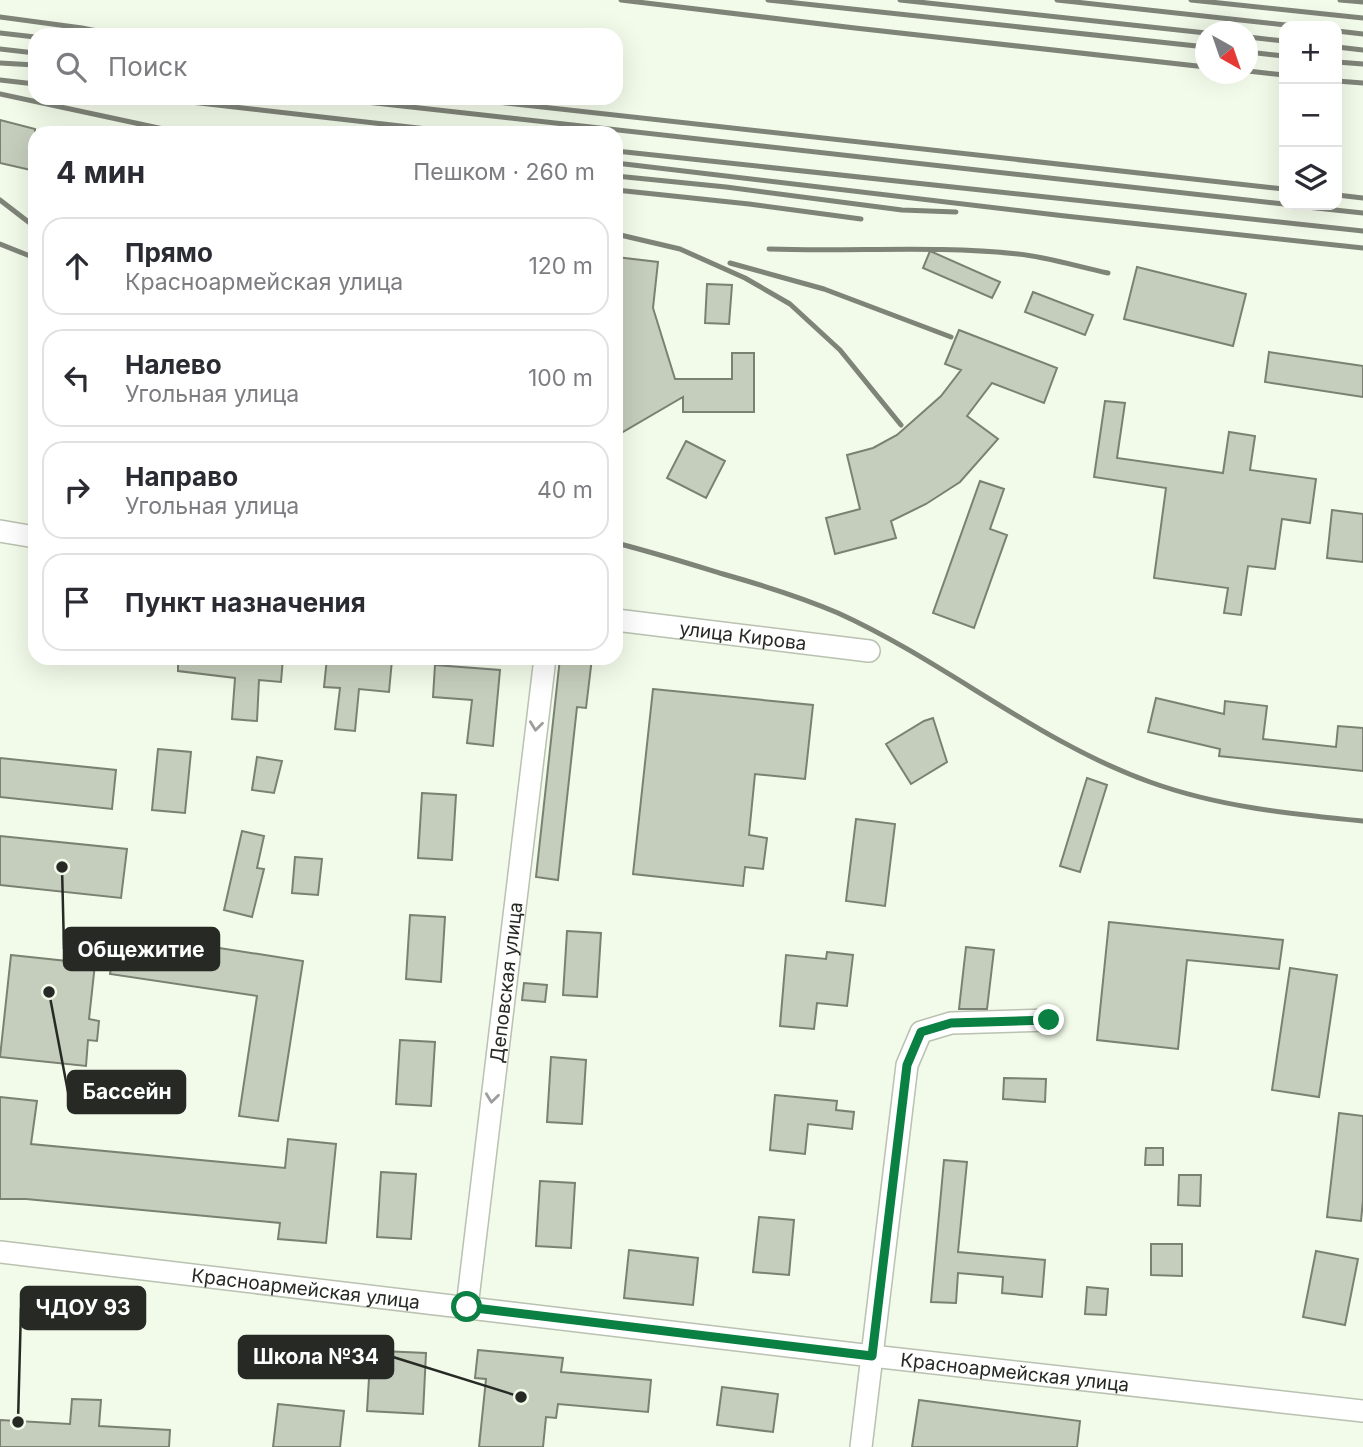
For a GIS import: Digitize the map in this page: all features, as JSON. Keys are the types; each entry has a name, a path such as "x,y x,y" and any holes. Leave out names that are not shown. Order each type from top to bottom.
{"street":[{"path":"0,531 28,536"},
{"name":"улица Кирова","path":"623,621 869,651"},
{"name":"Деповская улица","path":"467,1307 544,665"},
{"path":"861,1447 907,1065 921,1032 951,1023 1049,1020"},
{"name":"Красноармейская улица","path":"0,1252 872,1356 1363,1411"}],"building":[{"path":"0,120 28,127 28,169 0,163"},
{"path":"930,251 1000,282 992,298 923,268"},
{"path":"623,258 658,262 653,308 675,379 732,379 732,353 754,353 754,412 683,412 683,397 623,432"},
{"path":"1137,267 1246,294 1233,346 1124,319"},
{"path":"707,284 732,285 729,324 705,323"},
{"path":"1033,292 1093,315 1085,335 1025,312"},
{"path":"959,330 1057,368 1044,403 992,383 967,416 998,439 960,482 926,504 891,521 896,538 835,554 826,518 860,509 847,455 873,448 897,435 941,396 961,370 945,364"},
{"path":"1269,352 1363,366 1363,397 1265,382"},
{"path":"1105,401 1125,403 1117,458 1223,473 1229,432 1255,436 1250,470 1316,479 1310,523 1282,519 1275,569 1248,566 1241,615 1224,613 1228,588 1154,578 1166,488 1094,477"},
{"path":"686,441 725,461 706,498 667,478"},
{"path":"980,481 1004,489 990,529 1007,535 974,628 933,613"},
{"path":"1332,510 1363,514 1363,562 1327,558"},
{"path":"178,665 282,665 281,682 259,680 257,721 232,719 235,678 178,671"},
{"path":"326,665 392,665 389,692 359,689 355,731 335,729 340,688 324,687"},
{"path":"435,665 500,670 493,746 467,743 472,700 433,697"},
{"path":"559,665 591,665 586,708 577,707 558,880 536,877"},
{"path":"653,689 813,705 805,779 755,774 749,835 767,838 763,869 745,867 743,886 633,874"},
{"path":"1156,698 1224,714 1225,701 1267,706 1263,739 1336,747 1338,726 1363,728 1363,771 1219,756 1220,749 1148,732"},
{"path":"933,718 947,762 911,784 886,744"},
{"path":"158,749 191,752 185,813 152,810"},
{"path":"257,757 282,761 274,793 252,790"},
{"path":"0,758 116,770 112,809 0,797"},
{"path":"1087,778 1107,785 1080,872 1060,866"},
{"path":"422,793 456,795 452,860 418,858"},
{"path":"856,819 895,824 885,906 846,901"},
{"path":"242,831 264,836 257,868 264,869 252,917 224,910"},
{"path":"0,836 127,849 121,898 0,885"},
{"path":"295,857 322,859 318,895 292,893"},
{"path":"410,915 445,917 441,982 406,979"},
{"path":"1109,922 1283,940 1279,969 1187,960 1178,1049 1097,1040"},
{"path":"567,931 601,933 597,997 563,995"},
{"path":"117,932 303,961 278,1121 239,1116 257,996 110,974"},
{"path":"966,947 994,950 987,1009 959,1009"},
{"path":"827,952 853,955 847,1006 817,1003 814,1029 780,1026 786,955 826,959"},
{"path":"11,955 95,964 89,1019 99,1021 97,1041 88,1040 86,1066 0,1057"},
{"path":"1290,968 1337,975 1319,1097 1272,1090"},
{"path":"524,983 547,985 545,1002 522,1000"},
{"path":"400,1040 435,1042 431,1106 396,1104"},
{"path":"551,1057 586,1060 582,1124 547,1122"},
{"path":"1004,1078 1046,1079 1045,1102 1003,1099"},
{"path":"775,1095 837,1101 836,1110 854,1112 852,1129 808,1124 805,1154 770,1150"},
{"path":"0,1097 37,1101 31,1144 285,1168 288,1139 336,1144 326,1243 278,1239 280,1223 26,1199 0,1199"},
{"path":"1339,1113 1363,1116 1361,1221 1327,1217"},
{"path":"1146,1148 1163,1148 1163,1165 1145,1165"},
{"path":"944,1160 967,1162 958,1252 1045,1260 1042,1297 1002,1293 1003,1277 958,1273 956,1303 931,1302"},
{"path":"381,1172 416,1174 411,1239 377,1237"},
{"path":"1179,1175 1201,1175 1200,1206 1178,1205"},
{"path":"540,1181 575,1183 571,1248 536,1246"},
{"path":"759,1217 794,1220 789,1275 753,1272"},
{"path":"1151,1244 1182,1244 1182,1276 1151,1275"},
{"path":"629,1250 698,1258 693,1305 624,1298"},
{"path":"1316,1251 1358,1259 1345,1325 1303,1317"},
{"path":"1087,1287 1108,1289 1106,1315 1085,1314"},
{"path":"337,1349 426,1353 423,1414 367,1411 369,1378 336,1376"},
{"path":"478,1350 563,1358 561,1372 651,1380 648,1412 558,1404 556,1418 546,1417 543,1447 479,1447 486,1379 475,1378"},
{"path":"722,1387 778,1394 773,1432 717,1425"},
{"path":"72,1399 101,1400 99,1426 170,1430 169,1447 0,1447 0,1420 70,1424"},
{"path":"919,1400 1080,1421 1077,1447 912,1447"},
{"path":"278,1404 344,1411 340,1447 273,1447"}],"railway":[{"path":"621,0 1195,66"},
{"path":"768,0 1195,46"},
{"path":"900,0 1195,32"},
{"path":"1057,0 1279,24"},
{"path":"1191,0 1363,18"},
{"path":"1340,0 1363,2"},
{"path":"0,17 82,28"},
{"path":"1342,32 1363,34"},
{"path":"0,33 28,36"},
{"path":"1258,38 1279,40"},
{"path":"1342,48 1363,50"},
{"path":"0,49 28,52"},
{"path":"1258,53 1279,55"},
{"path":"1342,62 1363,64"},
{"path":"0,63 28,65"},
{"path":"1258,72 1279,74"},
{"path":"0,80 28,83"},
{"path":"1342,81 1363,83"},
{"path":"0,94 28,100"},
{"path":"51,105 149,126"},
{"path":"217,105 401,126"},
{"path":"393,105 582,126"},
{"path":"524,105 1279,188"},
{"path":"623,131 1279,203"},
{"path":"623,152 1363,231"},
{"path":"623,164 1363,248"},
{"path":"623,177 902,210 956,212"},
{"path":"623,191 861,219"},
{"path":"1342,196 1363,198"},
{"path":"0,200 28,222"},
{"path":"1335,210 1363,213"},
{"path":"623,236 680,249 745,278 790,304 840,350 901,425"},
{"path":"0,244 28,255"},
{"path":"769,249 987,251 1041,257 1108,273"},
{"path":"730,263 824,289 951,337"},
{"path":"623,545 767,587 838,613 917,654 1069,746 1150,782 1202,798 1229,803 1363,821"}],"place":[{"name":"Общежитие","path":"62,867"},
{"name":"Бассейн","path":"49,992"},
{"name":"Школа №34","path":"521,1397"},
{"name":"ЧДОУ 93","path":"18,1422"}],"route":[{"path":"467,1307 872,1356 907,1065 921,1032 951,1023 1049,1020"}]}
